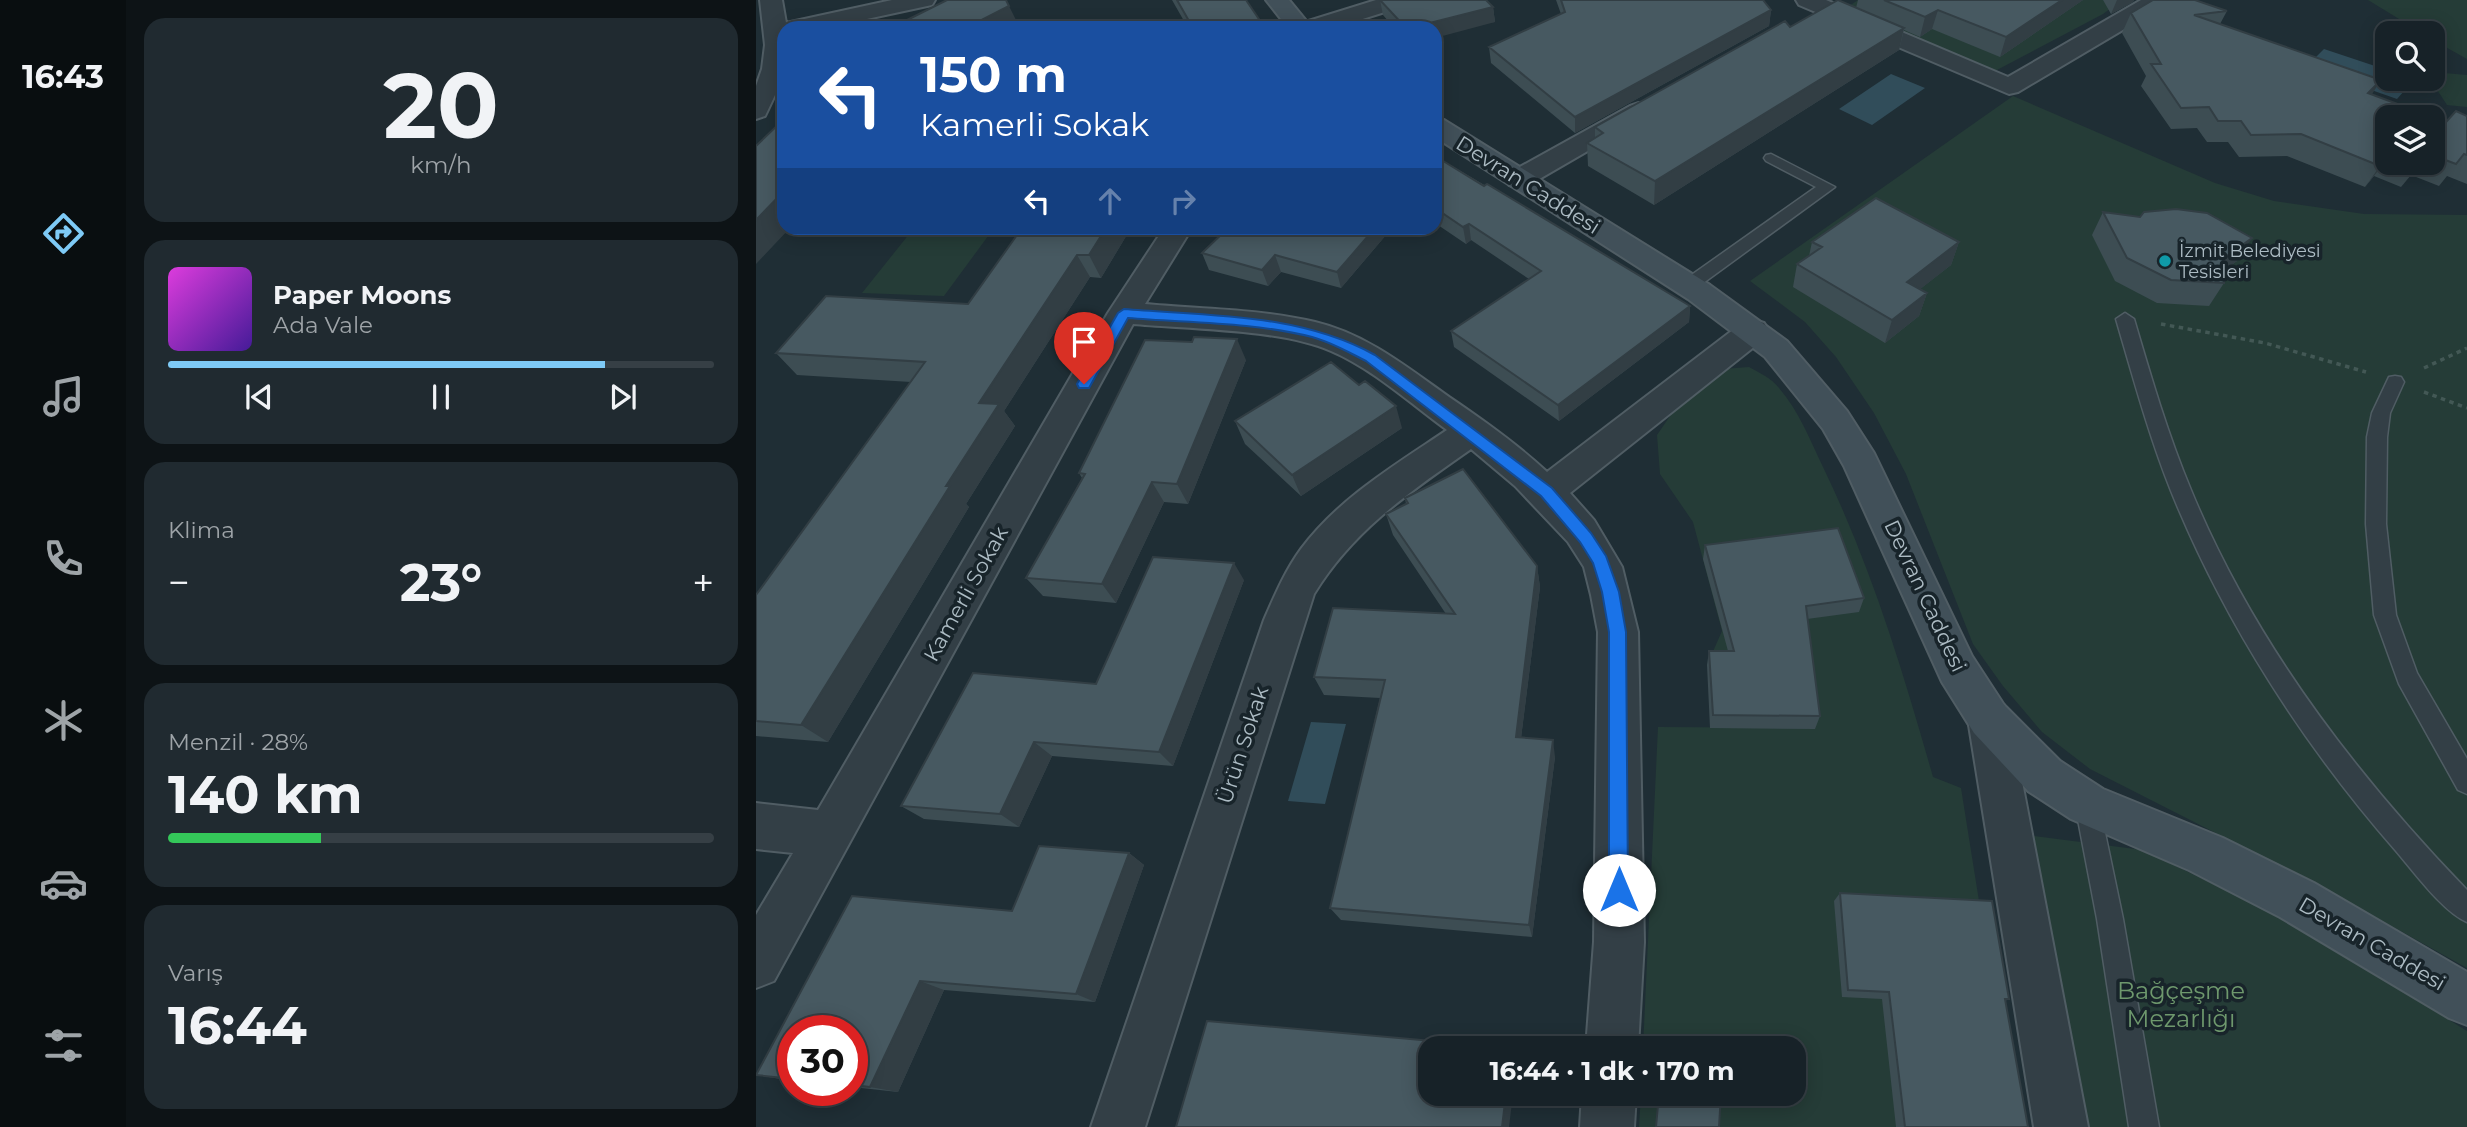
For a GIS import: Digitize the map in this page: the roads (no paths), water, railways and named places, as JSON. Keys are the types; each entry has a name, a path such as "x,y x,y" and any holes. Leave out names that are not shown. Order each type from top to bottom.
{"main road":[{"path":"1277,0 1294,21"},
{"name":"Devran Caddesi","path":"1442,130 1689,285 1776,349 1835,419 1884,507 1957,669 1989,719 2045,776 2087,804 2206,854 2297,900 2467,1000"}],"street":[{"path":"771,0 777,31"},
{"path":"824,21 923,0"},
{"path":"1332,21 1399,0"},
{"path":"1818,7 2009,87 2157,0"},
{"path":"756,111 775,69 777,58"},
{"path":"1519,179 1664,97"},
{"name":"Kamerli Sokak","path":"756,963 1124,313 1174,235"},
{"path":"1124,313 1277,326 1315,333 1343,343 1371,358 1471,431 1546,492 1586,537 1600,561 1611,592 1618,632 1619,942 1613,1036"},
{"path":"1546,492 1753,331"},
{"name":"Ürün Sokak","path":"1118,1127 1284,620 1298,586 1337,532 1360,510 1471,431"},
{"path":"1989,719 2061,1127"},
{"path":"756,826 831,834"},
{"path":"1607,1127 1608,1106"}],"lane":[{"path":"1689,285 1827,187 1771,158"},
{"path":"2125,319 2147,395 2182,493 2228,589 2273,668 2342,767 2417,859 2467,909"},
{"path":"2395,382 2381,413 2377,437 2376,524 2385,615 2407,677 2467,782"},
{"path":"2087,804 2110,919 2144,1127"}],"water":[{"path":"2324,49 2375,66 2375,91 2404,91 2397,99 2306,67"},
{"path":"1891,74 1925,88 1872,125 1839,109"},
{"path":"1311,722 1346,724 1325,804 1288,801"}],"place":[{"name":"İzmit Belediyesi Tesisleri","path":"2165,261"}],"park label":[{"name":"Bağçeşme Mezarlığı","path":"2181,1005"}]}
